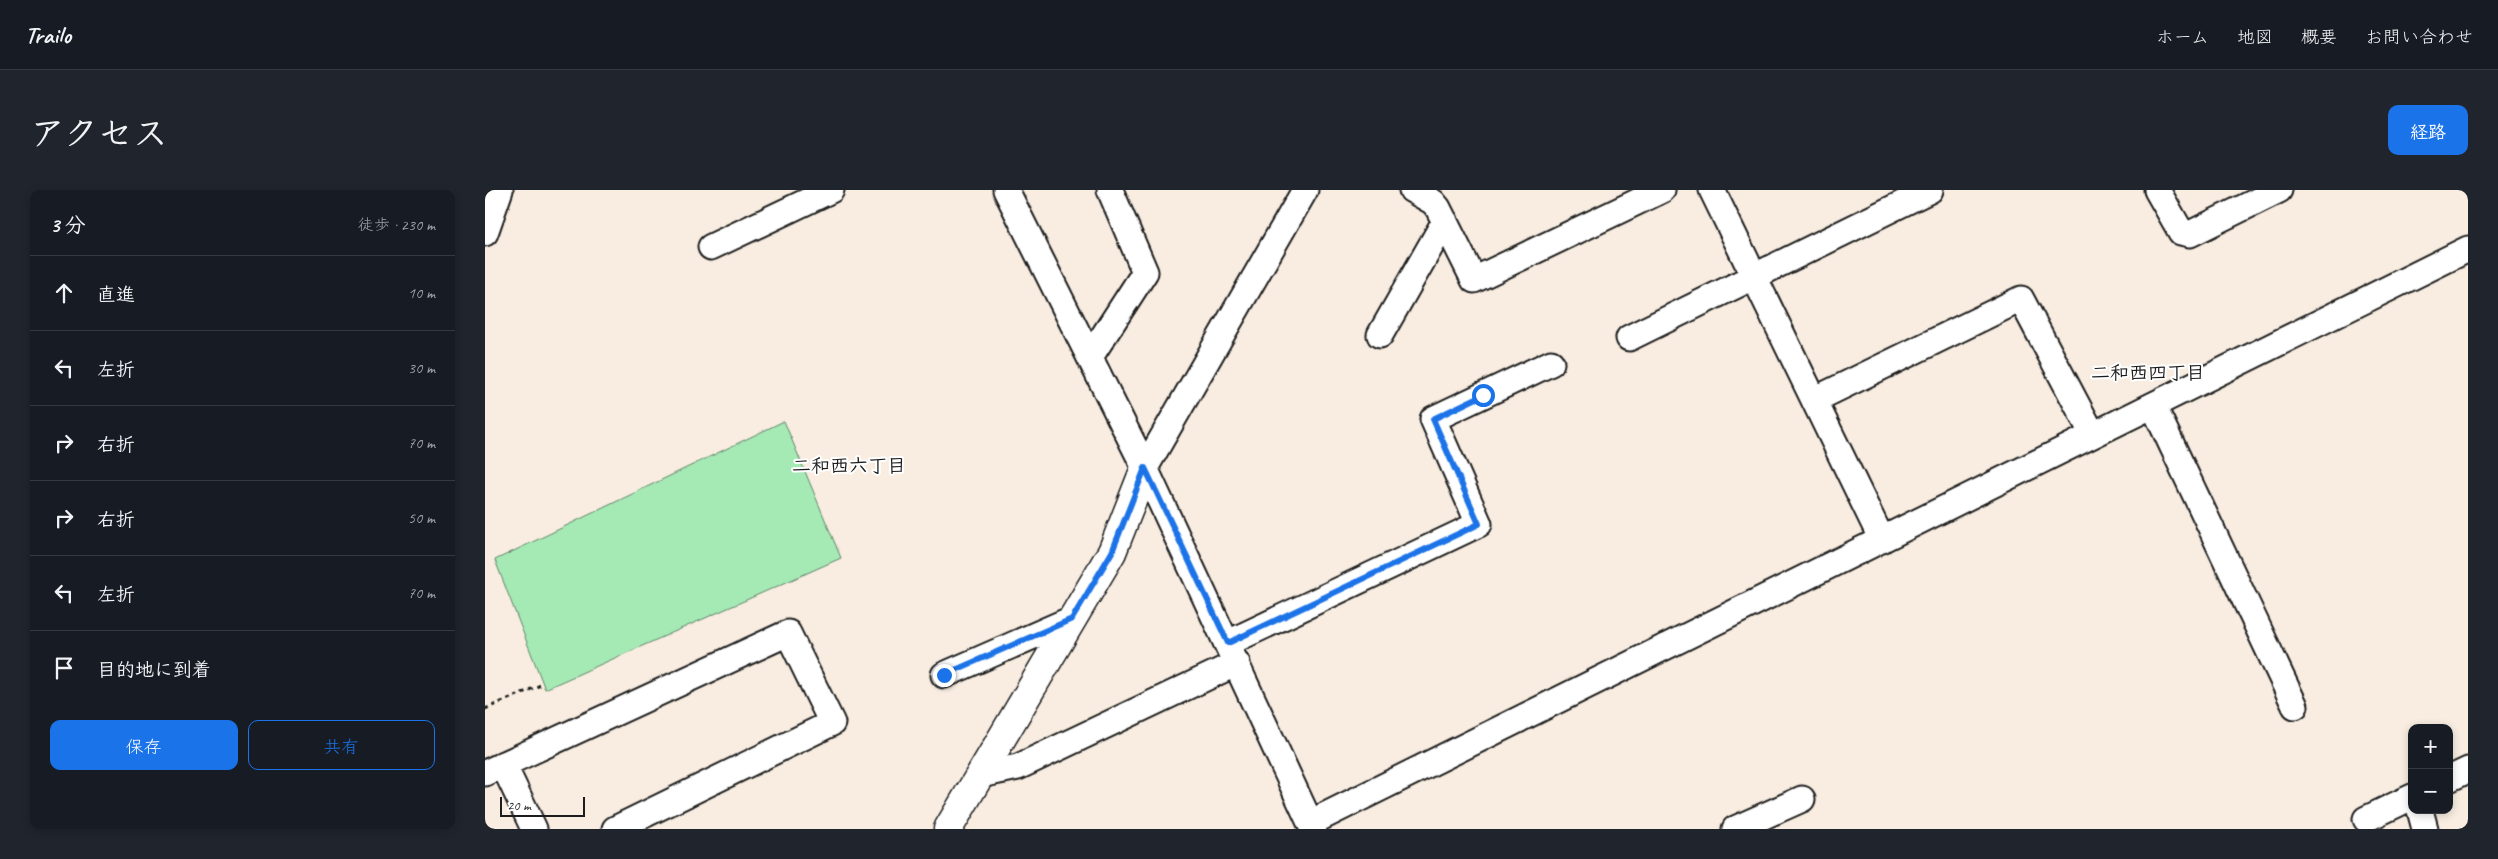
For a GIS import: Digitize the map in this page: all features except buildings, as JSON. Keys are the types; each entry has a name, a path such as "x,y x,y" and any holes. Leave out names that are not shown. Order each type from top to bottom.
{"street":[{"path":"711,247 831,190"},
{"path":"1005,190 1145,468 1311,826 2468,249"},
{"path":"1090,357 1145,272 1110,190"},
{"path":"948,829 1112,552 1145,468 1305,190"},
{"path":"1412,190 1433,202 1445,221 1474,280 1662,190"},
{"path":"1712,190 1882,540"},
{"path":"1629,338 1930,190"},
{"path":"2157,190 2181,232 2191,234 2279,190"},
{"path":"485,233 494,194"},
{"path":"1380,334 1445,221"},
{"path":"1814,400 2021,299 2093,435"},
{"path":"980,775 1017,766 1479,524 1433,419 1551,363"},
{"path":"2153,405 2295,706"},
{"path":"944,675 1072,619"},
{"path":"534,829 494,768 788,633 832,723 615,829"},
{"path":"2453,777 2468,770"},
{"path":"1741,828 1802,799"},
{"path":"2366,819 2408,799"},
{"path":"2421,814 2425,829"}],"path":[{"path":"485,709 543,684"}],"green space":[{"path":"784,421 841,558 545,689 495,560"}],"district":[{"name":"二和西四丁目","path":"2148,372"},
{"name":"二和西六丁目","path":"849,465"}],"route":[{"path":"944,675 1072,619 1112,552 1145,468 1228,643 1479,524 1433,419 1483,395"}]}
